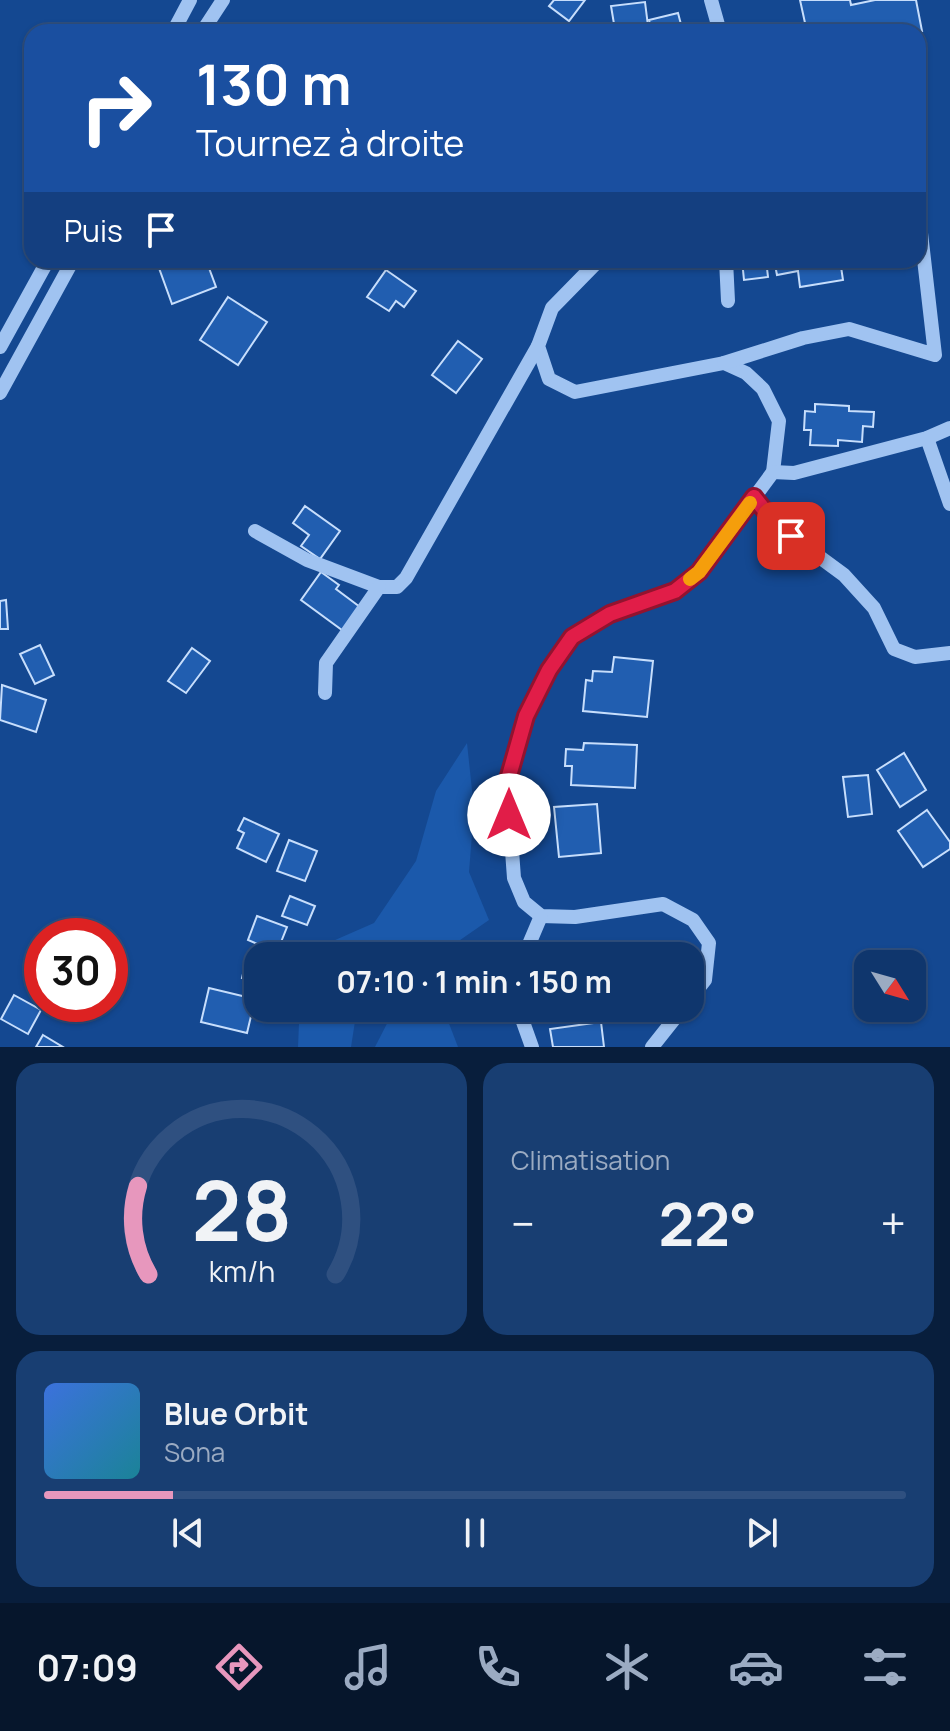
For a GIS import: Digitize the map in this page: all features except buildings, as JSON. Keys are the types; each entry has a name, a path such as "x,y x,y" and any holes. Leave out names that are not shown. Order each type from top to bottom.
{"street":[{"path":"177,24 190,0"},
{"path":"207,24 223,0"},
{"path":"711,0 718,24"},
{"path":"0,347 44,268"},
{"path":"0,393 69,268"},
{"path":"255,531 307,560 379,587 397,587 406,578 538,346 552,308 591,268"},
{"path":"726,268 728,301"},
{"path":"538,346 549,379 575,392 724,363 803,338 849,329 935,355 925,268"},
{"path":"704,981 709,943 693,920 663,904 575,917 541,916 524,902 514,878 507,783 526,716 549,670 572,637 610,614 675,591 699,572 773,472 779,421 763,389 746,373 724,363"},
{"path":"773,472 794,473 927,438 950,428"},
{"path":"927,438 950,504"},
{"path":"754,497 791,536 844,575 874,608 894,649 915,657 950,653"},
{"path":"325,693 326,663 379,587"},
{"path":"530,942 541,916"},
{"path":"523,1022 532,1047"},
{"path":"652,1047 672,1022"}],"shaded area":[{"path":"467,743 474,809 469,872 489,920 457,942 331,942 374,923 416,861 436,791"},
{"path":"355,1022 351,1047 298,1047 299,1023"},
{"path":"388,1022 448,1022 458,1047 375,1047"}],"slow traffic":[{"path":"690,579 699,572 750,503"}],"route":[{"path":"509,815 507,783 526,716 549,670 572,637 610,614 675,591 699,572 754,497 791,536"}]}
